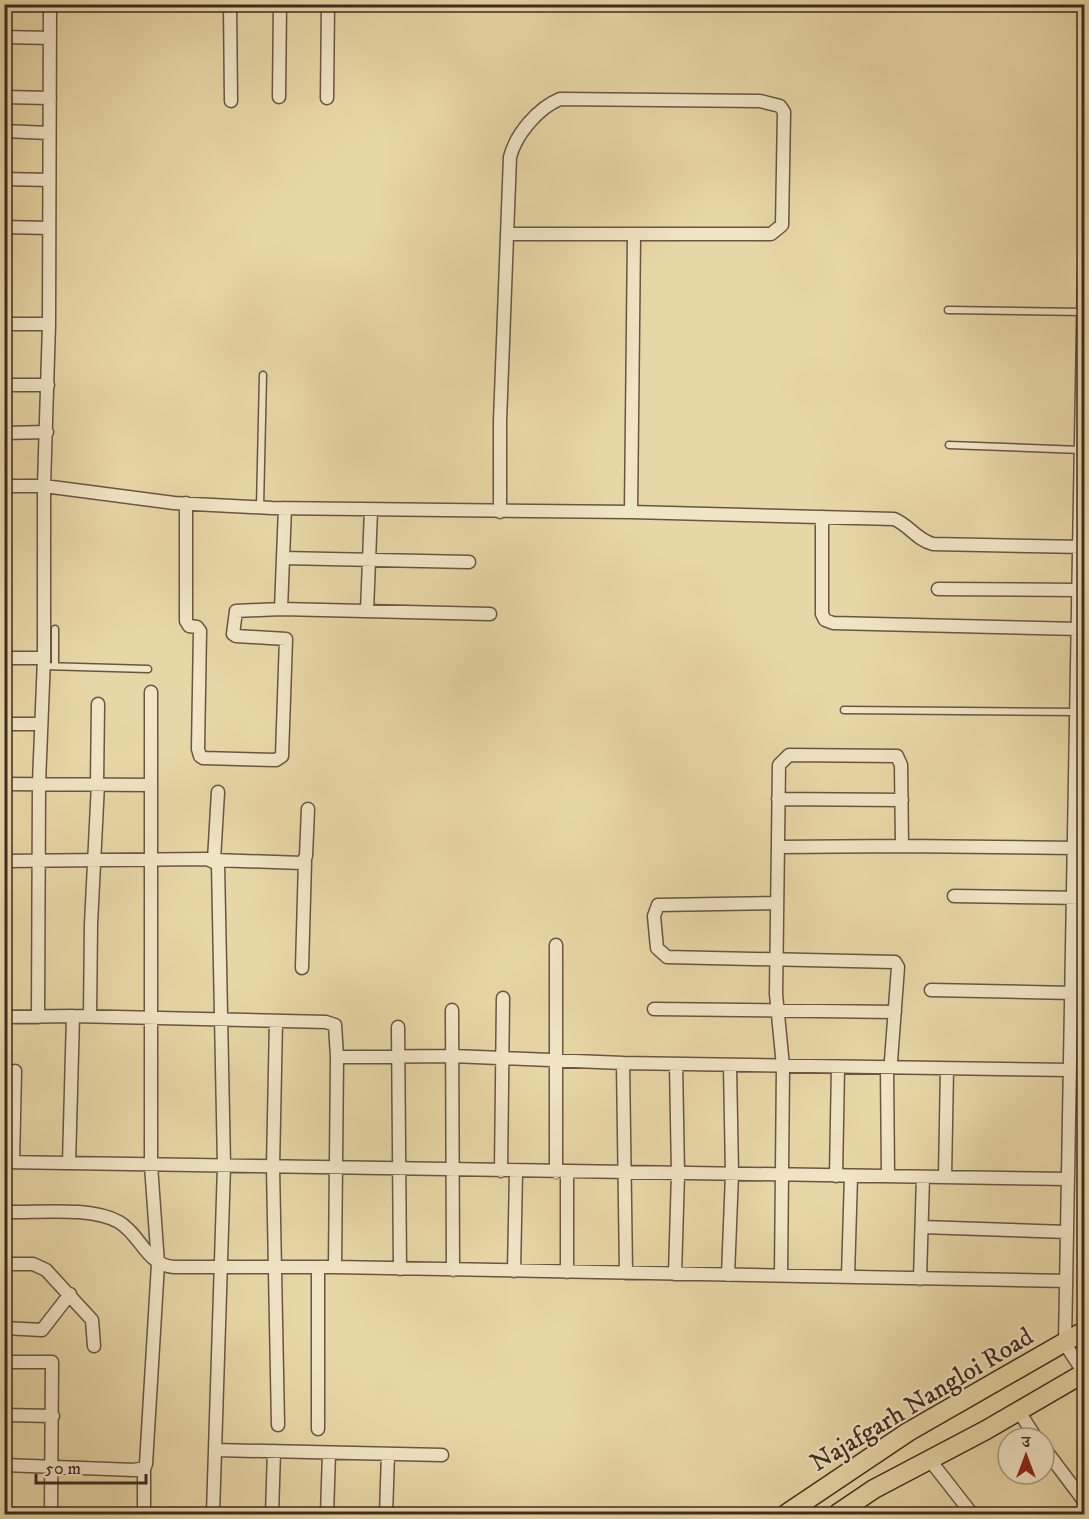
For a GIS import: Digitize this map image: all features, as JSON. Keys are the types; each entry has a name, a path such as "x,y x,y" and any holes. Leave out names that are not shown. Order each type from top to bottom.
{"main road":[{"name":"Najafgarh Nangloi Road","path":"786,1515 908,1432 1065,1344 1084,1331"},
{"path":"841,1514 874,1489 986,1430 1084,1373"}],"street":[{"path":"38,1017 39,783 41,724 48,663 44,486 49,324 50,4"},
{"path":"230,4 231,101"},
{"path":"279,97 280,4"},
{"path":"327,98 328,4"},
{"path":"4,37 50,38"},
{"path":"4,97 50,98"},
{"path":"500,512 500,398 510,157 513,143 550,103 560,99 760,101 780,106 784,112 782,225 771,234 507,234"},
{"path":"4,131 50,133"},
{"path":"4,179 49,180"},
{"path":"4,226 49,228"},
{"path":"631,512 634,234"},
{"path":"1084,271 1082,547 1079,590 1082,608 1079,629 1082,652 1081,692 1077,712 1081,754 1080,801 1075,848 1080,898 1072,993 1065,1344 1084,1373"},
{"path":"4,324 49,324"},
{"path":"4,385 48,385"},
{"path":"4,433 47,432"},
{"path":"4,486 44,486 186,503 285,508 631,512 894,519 902,522 920,539 933,544 1082,547"},
{"path":"186,503 186,621 189,626 197,627 200,631 200,756 280,759 286,639 236,636 233,634 236,611 281,609 489,614"},
{"path":"281,609 285,508"},
{"path":"367,611 371,510"},
{"path":"822,517 822,614 825,620 833,623 925,627 1079,629"},
{"path":"283,558 469,562"},
{"path":"938,589 1079,590"},
{"path":"4,658 48,663"},
{"path":"144,1515 144,1468 158,1264 151,1164 152,692"},
{"path":"90,1016 98,784 98,704"},
{"path":"4,724 41,724"},
{"path":"781,1276 783,1066 776,959 779,765 789,755 893,755 901,762 902,846"},
{"path":"4,784 152,785"},
{"path":"213,1515 224,1166 220,1020 220,895 219,870 214,860 218,792"},
{"path":"778,799 902,800"},
{"path":"302,968 308,810"},
{"path":"778,847 1075,848"},
{"path":"4,861 214,860 298,863 305,861"},
{"path":"954,896 1080,898"},
{"path":"777,903 658,905 654,916 657,948 667,957 895,962 898,967 889,1064 888,1176"},
{"path":"556,945 556,1059 567,1272"},
{"path":"931,990 1072,993"},
{"path":"501,1171 503,998"},
{"path":"654,1009 895,1012"},
{"path":"452,1010 453,1270"},
{"path":"69,1163 73,1016"},
{"path":"4,1017 90,1016 331,1023 336,1031 337,1057 334,1268"},
{"path":"276,1022 273,1167 278,1425"},
{"path":"398,1027 400,1269"},
{"path":"337,1057 452,1056 623,1063 838,1067 889,1064 946,1069 1070,1070"},
{"path":"623,1063 626,1273"},
{"path":"675,1274 678,1174 676,1064"},
{"path":"728,1275 732,1174 730,1065"},
{"path":"836,1176 838,1067"},
{"path":"945,1177 946,1069"},
{"path":"15,1071 9,1162 516,1172 1068,1179"},
{"path":"514,1271 516,1172"},
{"path":"848,1277 851,1176"},
{"path":"920,1279 923,1177"},
{"path":"4,1212 79,1213 105,1216 129,1230 158,1264 174,1267 274,1269 318,1267 1066,1281"},
{"path":"922,1227 1066,1232"},
{"path":"4,1264 39,1266 70,1294 92,1320 94,1346"},
{"path":"318,1267 318,1429"},
{"path":"4,1328 42,1330 70,1294"},
{"path":"4,1362 52,1362 51,1515"},
{"path":"1018,1410 1028,1426"},
{"path":"4,1415 53,1416"},
{"path":"215,1450 442,1455"},
{"path":"272,1515 274,1451"},
{"path":"327,1515 329,1453"},
{"path":"386,1515 388,1454"},
{"path":"929,1459 972,1515"},
{"path":"1056,1464 1084,1501"},
{"path":"4,1465 134,1470 144,1468"}],"lane":[{"path":"948,310 1084,312"},
{"path":"260,507 264,375"},
{"path":"949,445 1082,451"},
{"path":"56,629 48,663 148,669"},
{"path":"844,710 1077,712"}]}
